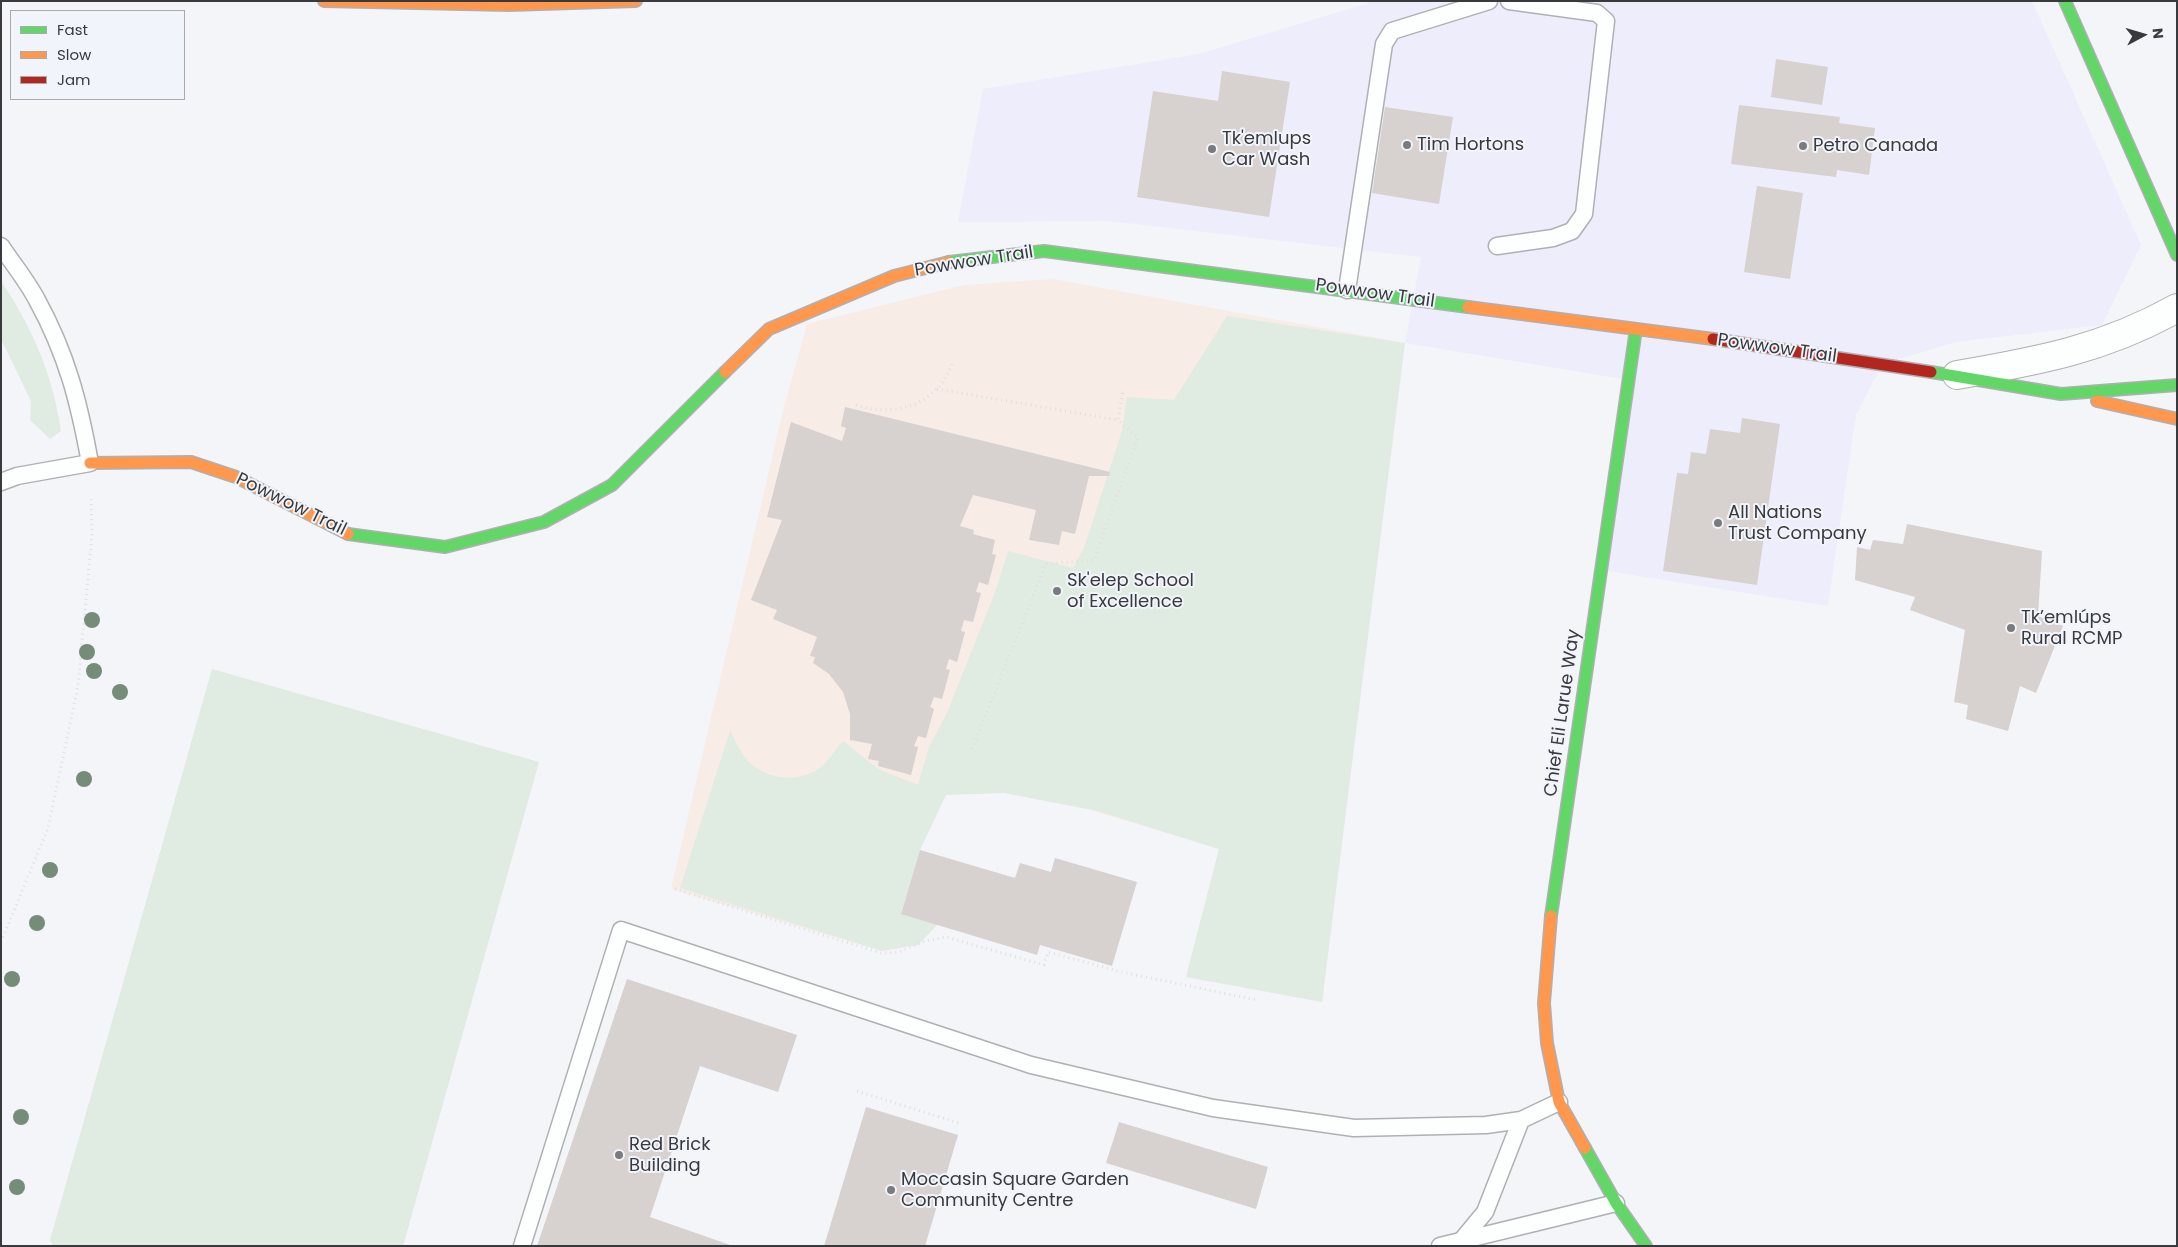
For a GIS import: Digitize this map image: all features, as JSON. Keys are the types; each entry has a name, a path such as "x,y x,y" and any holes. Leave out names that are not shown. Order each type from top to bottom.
{"main road":[{"path":"324,1 509,5 636,1"},
{"path":"2065,1 2177,255"},
{"name":"Powwow Trail","path":"90,463 190,462 236,477 349,535 445,547 544,522 612,485 769,330 894,276 934,264 1044,251 1636,329 1956,375 2061,394 2177,385"},
{"name":"Chief Eli Larue Way","path":"1636,329 1547,942 1544,1003 1547,1043 1559,1102 1616,1203 1646,1246"},
{"path":"2061,394 2177,419"}],"street":[{"name":"Powwow Trail","path":"1956,375 2042,360 2095,346 2144,327 2177,308"}],"lane":[{"path":"1347,290 1384,44 1392,31 1489,1"},
{"path":"1498,246 1553,238 1572,231 1584,214 1606,21 1597,13 1508,1"},
{"path":"1,246 36,298 60,347 80,407 90,463 17,476 1,482"},
{"path":"522,1246 621,930 1031,1065 1214,1108 1354,1128 1486,1125 1521,1120 1559,1102"},
{"path":"1461,1241 1485,1212 1521,1120"},
{"path":"1440,1246 1616,1203"}],"path":[{"path":"856,405 872,410 903,409 920,402 944,381 952,364"},
{"path":"937,389 1118,420 1138,438 1094,560 1046,564 972,749"},
{"path":"1118,420 1123,390"},
{"path":"1,942 48,828 78,686 92,535 90,463"},
{"path":"675,889 882,953 899,952 926,941 946,937 1044,965 1048,952 1117,972 1257,1000"},
{"path":"857,1091 959,1123"}],"shaded area":[{"path":"1375,1 2032,1 2141,245 2102,325 1956,342 1882,364 1856,415 1828,606 1601,570 1629,380 1405,343 1421,257 1108,221 958,222 983,89 1199,54"},
{"name":"Sk'elep School of Excellence","path":"1053,279 1405,343 1189,966 1219,849 962,771 926,789 882,951 671,889 783,411 807,324 964,285"},
{"path":"1,281 22,316 40,352 53,390 61,431 50,439 30,420 31,401 1,339"},
{"path":"1227,316 1405,343 1322,1002 1186,977 1219,849 1098,811 1004,793 946,795 920,850 901,913 938,924 918,945 882,951 680,888 730,731 748,761 763,772 772,775 790,778 799,777 817,770 828,760 843,741 878,769 918,785 929,747 947,713 996,590 1008,551 1073,568 1084,548 1122,431 1127,397 1174,400"},
{"path":"212,669 539,762 403,1246 53,1246 50,1240"}],"building":[{"name":"Petro Canada","path":"1776,59 1828,67 1822,105 1771,97"},
{"name":"Tk'emlups Car Wash","path":"1222,71 1290,82 1269,217 1137,197 1153,91 1218,101"},
{"name":"Petro Canada","path":"1739,105 1840,117 1839,123 1875,128 1869,175 1837,170 1836,177 1731,164"},
{"path":"1385,107 1453,117 1439,204 1372,193"},
{"name":"Petro Canada","path":"1757,186 1803,193 1790,279 1744,272"},
{"name":"Sk'elep School of Excellence","path":"845,407 1110,472 1109,476 1089,476 1075,534 1062,531 1059,545 1029,540 1036,510 973,495 960,526 974,530 973,534 995,540 992,554 996,555 988,585 979,582 976,592 981,593 973,622 964,620 961,631 965,632 957,662 949,659 946,669 950,670 942,699 934,697 930,707 934,709 926,738 918,736 914,746 918,747 911,775 878,766 879,761 868,759 872,744 850,740 850,714 843,692 829,674 813,663 815,657 810,656 817,637 773,619 777,610 751,600 782,520 767,517 791,422 842,441 846,428 841,426"},
{"name":"All Nations Trust Company","path":"1742,418 1780,424 1757,585 1663,571 1677,473 1688,474 1691,452 1706,454 1710,429 1740,433"},
{"name":"Tk’emlúps Rural RCMP","path":"1907,524 2042,551 2038,616 2063,626 2036,693 2020,686 2008,731 1966,719 1968,705 1954,702 1965,630 1910,610 1915,597 1855,580 1857,547 1870,550 1873,540 1903,544"},
{"path":"920,850 1015,878 1020,863 1051,872 1055,858 1137,882 1112,966 1040,945 1037,955 901,914"},
{"name":"Red Brick Building","path":"627,979 797,1035 778,1092 700,1066 650,1217 733,1246 537,1246"},
{"name":"Moccasin Square Garden Community Centre","path":"866,1107 958,1135 925,1246 824,1246"},
{"path":"1119,1122 1268,1167 1256,1209 1106,1163"}],"traffic: fast":[{"path":"2065,1 2177,255"},
{"path":"949,262 1044,251 1468,307"},
{"path":"1551,916 1636,329"},
{"path":"348,534 445,547 544,522 612,485 725,372"},
{"path":"1931,372 2061,394 2177,385"},
{"path":"1585,1148 1616,1203 1646,1246"}],"traffic: slow":[{"path":"324,1 509,5 636,1"},
{"path":"725,372 769,329 894,276 949,262"},
{"path":"1468,307 1713,339"},
{"path":"2097,401 2177,419"},
{"path":"90,463 191,462 236,477 348,534"},
{"path":"1551,916 1544,1003 1547,1043 1559,1102 1585,1148"}],"traffic: jam":[{"path":"1713,339 1931,372"}],"place":[{"name":"Tim Hortons","path":"1407,145"},
{"name":"Petro Canada","path":"1803,146"},
{"name":"Tk'emlups Car Wash","path":"1212,149"},
{"name":"All Nations Trust Company","path":"1718,523"},
{"name":"Sk'elep School of Excellence","path":"1057,591"},
{"name":"Tk’emlúps Rural RCMP","path":"2011,628"},
{"name":"Red Brick Building","path":"619,1155"},
{"name":"Moccasin Square Garden Community Centre","path":"891,1190"}]}
